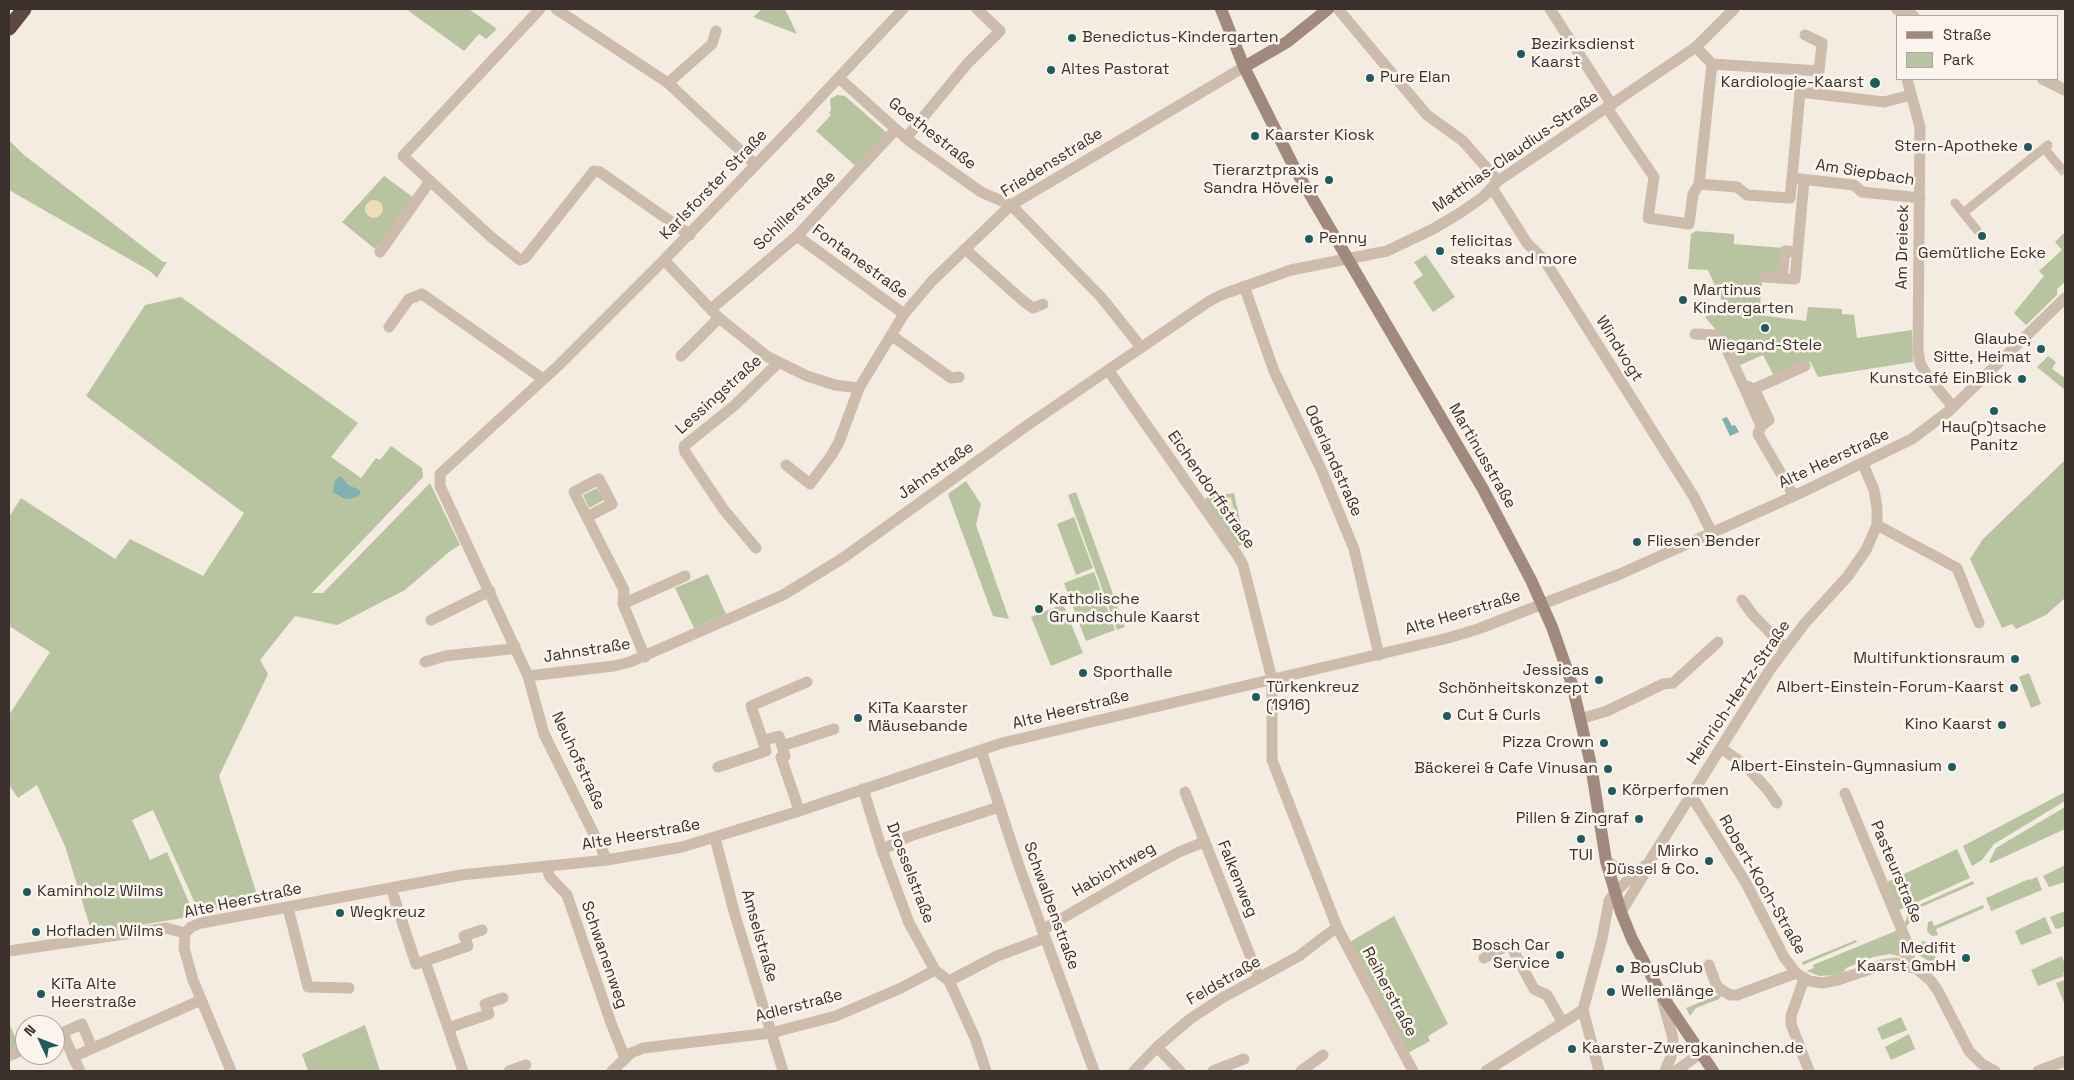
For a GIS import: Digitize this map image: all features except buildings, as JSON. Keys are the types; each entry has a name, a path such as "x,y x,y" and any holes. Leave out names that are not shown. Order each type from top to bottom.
{"highway":[{"path":"9,28 24,9"}],"main road":[{"name":"Martinusstraße","path":"1221,9 1244,67 1295,169 1483,489 1543,605 1559,646 1580,719 1591,765 1606,861 1621,912 1632,939 1661,994 1714,1071"},
{"name":"Friedensstraße","path":"1244,67 1287,42 1328,9"}],"street":[{"path":"540,9 403,156 490,236 520,260 525,258 594,171 600,172 690,235"},
{"path":"556,9 668,83 756,165"},
{"name":"Karlsforster Straße","path":"440,474 543,379 690,235 903,9"},
{"path":"906,138 967,64 1000,30 977,9"},
{"name":"Windvogt","path":"1338,9 1427,115 1463,141 1495,185 1526,243 1545,261 1694,497 1712,533"},
{"name":"Matthias-Claudius-Straße","path":"1349,259 1387,251 1460,213 1495,185 1696,46 1734,9"},
{"path":"1897,9 1911,15"},
{"path":"1551,10 1654,177 1648,218 1689,224 1692,194 1699,184 1712,64"},
{"path":"668,83 712,44 716,31"},
{"path":"1805,35 1822,43 1817,94"},
{"path":"1696,46 1712,64 1819,71"},
{"name":"Friedensstraße","path":"786,465 810,484 839,442 859,388 904,314 932,281 1011,205 1244,67"},
{"name":"Goethestraße","path":"838,78 906,138 977,189 1011,205"},
{"name":"Am Dreieck","path":"1907,80 1920,127 1918,351 1920,363 1926,374 1953,407"},
{"path":"2045,80 2065,90"},
{"path":"1792,178 1800,92 1884,102 1911,95"},
{"name":"Schillerstraße","path":"710,309 797,236 896,129"},
{"path":"1963,213 2046,146 2059,166"},
{"name":"Am Siepbach","path":"1764,276 1795,279 1797,252 1796,199 1792,178 1854,185 1862,192 1920,198"},
{"name":"Am Siepbach","path":"1796,199 1804,180"},
{"path":"380,252 430,181"},
{"path":"1699,184 1737,187 1748,195 1796,199"},
{"path":"1955,202 1977,230"},
{"path":"1011,205 1102,297 1141,347"},
{"name":"Fontanestraße","path":"797,236 904,314"},
{"path":"965,249 1033,308 1043,304"},
{"name":"Jahnstraße","path":"528,676 614,666 645,657 783,595 843,558 1108,370 1208,302 1244,286 1291,270 1349,259"},
{"path":"664,260 719,318 778,363 826,382 859,388"},
{"name":"Oderlandstraße","path":"1244,286 1274,371 1322,469 1354,549 1379,654"},
{"path":"389,327 409,299 422,294 543,379"},
{"name":"Alte Heerstraße","path":"9,951 166,928 185,933 190,927 201,923 461,875 607,860 656,852 715,838 981,750 1027,737 1463,634 1599,584 1794,496 1912,439 1953,407 2065,298"},
{"path":"680,356 719,318"},
{"path":"1695,334 1715,335 1722,339 1748,387 1769,420 1761,426 1758,434 1794,496"},
{"path":"891,335 951,378 959,377"},
{"name":"Lessingstraße","path":"756,548 724,510 685,452 684,446 735,405 778,363"},
{"path":"1748,387 1805,366"},
{"name":"Eichendorffstraße","path":"1108,370 1238,556 1246,574 1272,679 1272,760 1337,927"},
{"name":"Heinrich-Hertz-Straße","path":"1615,892 1648,862 1785,648 1858,564 1876,525 1877,499 1863,464"},
{"name":"Neuhofstraße","path":"440,474 440,486 528,676 544,734 607,860"},
{"path":"588,517 624,590 623,604 645,657"},
{"path":"1876,525 1957,568 1980,624"},
{"path":"623,604 685,576"},
{"path":"431,620 490,591"},
{"path":"1742,600 1753,615 1785,648"},
{"path":"1580,719 1606,711 1663,684 1673,683 1718,642"},
{"path":"425,662 452,654 510,649 515,646"},
{"path":"807,682 751,706 769,761 782,751 834,729"},
{"path":"718,767 765,746 779,736 799,810"},
{"path":"1721,748 1745,765 1777,803"},
{"name":"Schwalbenstraße","path":"981,750 999,807 1094,1071"},
{"name":"Drosselstraße","path":"863,789 882,850 909,923 935,970 949,981 975,1038 986,1071"},
{"name":"Falkenweg","path":"1185,792 1259,978"},
{"name":"Pasteurstraße","path":"1845,792 1908,945 1906,965"},
{"name":"Robert-Koch-Straße","path":"1691,796 1746,883 1784,956 1800,976 1816,983 1828,983 1882,965 1896,963 1906,965"},
{"path":"882,850 908,837 999,807"},
{"name":"Amselstraße","path":"715,838 783,1071"},
{"name":"Habichtweg","path":"1044,934 1142,872 1179,852 1204,842"},
{"path":"1606,861 1619,869 1638,873"},
{"name":"Heinrich-Hertz-Straße","path":"1621,912 1643,876 1648,862"},
{"name":"Schwanenweg","path":"546,866 550,877 567,895 625,1058"},
{"path":"391,888 416,964 468,946 464,936 482,930"},
{"path":"1599,1071 1583,1010 1602,939 1609,901 1615,892"},
{"path":"288,908 308,987 349,988"},
{"name":"Feldstraße","path":"1134,1071 1157,1047 1203,1010 1310,949 1337,927"},
{"name":"Reiherstraße","path":"1337,927 1413,1071"},
{"path":"185,933 183,941 188,964 201,1000 232,1071"},
{"path":"949,981 1044,934"},
{"path":"1484,958 1510,944 1534,989 1547,995 1563,1022"},
{"path":"425,961 463,1071"},
{"path":"1709,965 1717,987 1730,995 1736,995 1800,976 1791,1024 1809,1071"},
{"path":"1906,965 1917,969 1931,981 1964,1045 1974,1058 1991,1070"},
{"name":"Adlerstraße","path":"612,1071 625,1058 637,1050 771,1033 836,1016 901,988 935,970"},
{"path":"1661,994 1673,1038 1672,1057 1665,1071"},
{"path":"448,1028 489,1014 485,1004 503,998"},
{"path":"74,1057 201,1000"},
{"path":"1486,1071 1583,1010"},
{"path":"65,1031 82,1024 92,1048"},
{"path":"65,1043 80,1071"},
{"path":"1157,1047 1180,1071"},
{"path":"1676,1071 1701,1053"},
{"path":"1301,1071 1323,1055"},
{"path":"1213,1071 1244,1059"},
{"path":"2038,1071 2065,1061"},
{"path":"509,1071 526,1065"}],"green space":[{"path":"406,9 469,9 497,29 486,39 479,34 464,51"},
{"path":"762,9 785,9 797,34 753,17"},
{"path":"837,95 845,96 887,133 859,169 816,131 831,115 829,113 831,110 830,99"},
{"path":"9,140 24,155 163,262 167,262 157,278 150,271 9,190"},
{"path":"384,176 414,198 375,249 342,222"},
{"path":"1696,231 1734,234 1734,244 1783,248 1780,275 1763,274 1759,315 1806,321 1808,307 1842,309 1842,314 1854,315 1857,338 1912,330 1913,362 1818,377 1810,361 1775,378 1763,355 1738,366 1727,343 1705,317 1723,303 1708,270 1688,269 1691,234"},
{"path":"2065,232 2065,282 2057,289 2057,295 2026,325 2014,313 2044,276 2039,271 2062,250 2055,242"},
{"path":"1426,255 1455,297 1433,312 1413,282 1423,275 1414,262"},
{"path":"181,297 358,423 331,457 361,478 376,458 380,460 391,446 422,468 423,477 312,593 323,593 430,483 460,545 449,552 405,590 337,625 295,616 260,660 268,674 219,776 259,901 199,912 153,810 132,820 150,860 167,852 195,916 92,933 65,846 37,785 18,798 9,785 9,715 50,652 9,626 9,517 21,498 115,559 130,539 203,576 244,513 86,396 145,305"},
{"path":"2048,356 2056,362 2052,369 2065,378 2065,390 2037,367"},
{"path":"2065,460 2065,598 2046,615 2016,629 2012,624 2002,628 1970,559 1983,539"},
{"path":"966,481 981,504 976,525 1009,619 993,616 948,494"},
{"path":"597,488 604,500 589,508 583,495"},
{"path":"1076,492 1125,627 1117,630 1068,495"},
{"path":"1234,493 1245,544 1238,546 1205,500 1207,497"},
{"path":"1074,517 1093,568 1076,575 1057,524"},
{"path":"1094,572 1115,630 1086,641 1064,583"},
{"path":"708,574 726,614 694,628 675,588"},
{"path":"1063,604 1083,653 1051,666 1031,617"},
{"path":"2029,673 2041,704 2031,708 2019,677"},
{"path":"2065,792 2065,801 1994,844 1982,860 1972,866 1963,846"},
{"path":"2065,807 2065,829 1991,863 1989,862 1996,848"},
{"path":"1957,849 1970,878 1899,910 1887,882"},
{"path":"2065,865 2065,882 2049,887 2043,876"},
{"path":"2037,877 2042,890 1991,911 1986,898"},
{"path":"1973,881 1974,884 1912,911 1914,917 1905,928 1904,925 1910,909"},
{"path":"1983,905 1984,908 1936,929 1938,935 1932,936 1927,931 1928,922 1932,921 1934,926"},
{"path":"2065,911 2065,926 2055,928 2050,917"},
{"path":"1394,916 1448,1024 1428,1036 1430,1041 1406,1054 1348,943"},
{"path":"2045,917 2052,933 2021,945 2015,931"},
{"path":"1898,930 1905,946 1903,957 1890,954 1873,957 1846,968 1844,972 1835,975 1820,976 1806,971 1814,968 1813,965"},
{"path":"1856,940 1857,942 1803,965 1802,962"},
{"path":"1923,941 1930,945 1936,959 1931,962 1916,954 1913,960 1911,959 1915,946"},
{"path":"2062,956 2065,965 2064,976 2038,986 2031,970"},
{"path":"2065,980 2065,1005 2056,983"},
{"path":"1720,994 1722,995 1719,999 1696,1008 1690,1016 1686,1008"},
{"path":"1901,1017 1907,1030 1882,1040 1877,1028"},
{"path":"9,1023 15,1037 15,1048 9,1050"},
{"path":"365,1025 380,1071 308,1071 302,1054"},
{"path":"1909,1034 1915,1049 1891,1060 1885,1047"}],"sand":[{"path":"374,200 382,205 383,209 378,217 374,218 366,213 365,209 370,201"},
{"path":"1231,497 1238,525 1231,527 1217,506 1217,501"}],"water":[{"path":"1727,417 1732,426 1735,425 1739,432 1730,436 1722,419"},
{"path":"341,476 348,485 360,490 360,494 357,497 343,498 333,492 335,480"}],"tunnel":[{"path":"2059,166 2065,173"}],"place":[{"name":"Benedictus-Kindergarten","path":"1072,38"},
{"name":"Bezirksdienst Kaarst","path":"1521,54"},
{"name":"Altes Pastorat","path":"1051,70"},
{"name":"Pure Elan","path":"1370,78"},
{"name":"Kardiologie-Kaarst","path":"1875,83"},
{"name":"Kaarster Kiosk","path":"1255,136"},
{"name":"Stern-Apotheke","path":"2028,147"},
{"name":"Tierarztpraxis Sandra Höveler","path":"1329,180"},
{"name":"Gemütliche Ecke","path":"1982,236"},
{"name":"Penny","path":"1309,239"},
{"name":"felicitas steaks and more","path":"1440,251"},
{"name":"Martinus Kindergarten","path":"1683,300"},
{"name":"Wiegand-Stele","path":"1765,328"},
{"name":"Glaube, Sitte, Heimat","path":"2041,349"},
{"name":"Kunstcafé EinBlick","path":"2022,379"},
{"name":"Hau(p)tsache Panitz","path":"1994,411"},
{"name":"Fliesen Bender","path":"1637,542"},
{"name":"Katholische Grundschule Kaarst","path":"1039,609"},
{"name":"Multifunktionsraum","path":"2015,659"},
{"name":"Sporthalle","path":"1083,673"},
{"name":"Jessicas Schönheitskonzept","path":"1599,680"},
{"name":"Albert-Einstein-Forum-Kaarst","path":"2014,688"},
{"name":"Türkenkreuz (1916)","path":"1256,697"},
{"name":"Cut & Curls","path":"1447,716"},
{"name":"KiTa Kaarster Mäusebande","path":"858,718"},
{"name":"Kino Kaarst","path":"2002,725"},
{"name":"Pizza Crown","path":"1604,743"},
{"name":"Albert-Einstein-Gymnasium","path":"1952,767"},
{"name":"Bäckerei & Cafe Vinusan","path":"1608,769"},
{"name":"Körperformen","path":"1612,791"},
{"name":"Pillen & Zingraf","path":"1639,819"},
{"name":"TUI","path":"1581,839"},
{"name":"Mirko Düssel & Co.","path":"1709,861"},
{"name":"Kaminholz Wilms","path":"27,892"},
{"name":"Wegkreuz","path":"340,913"},
{"name":"Hofladen Wilms","path":"36,932"},
{"name":"Bosch Car Service","path":"1560,955"},
{"name":"Medifit Kaarst GmbH","path":"1966,958"},
{"name":"BoysClub","path":"1620,969"},
{"name":"Wellenlänge","path":"1611,992"},
{"name":"KiTa Alte Heerstraße","path":"41,994"},
{"name":"Kaarster-Zwergkaninchen.de","path":"1572,1049"}]}
